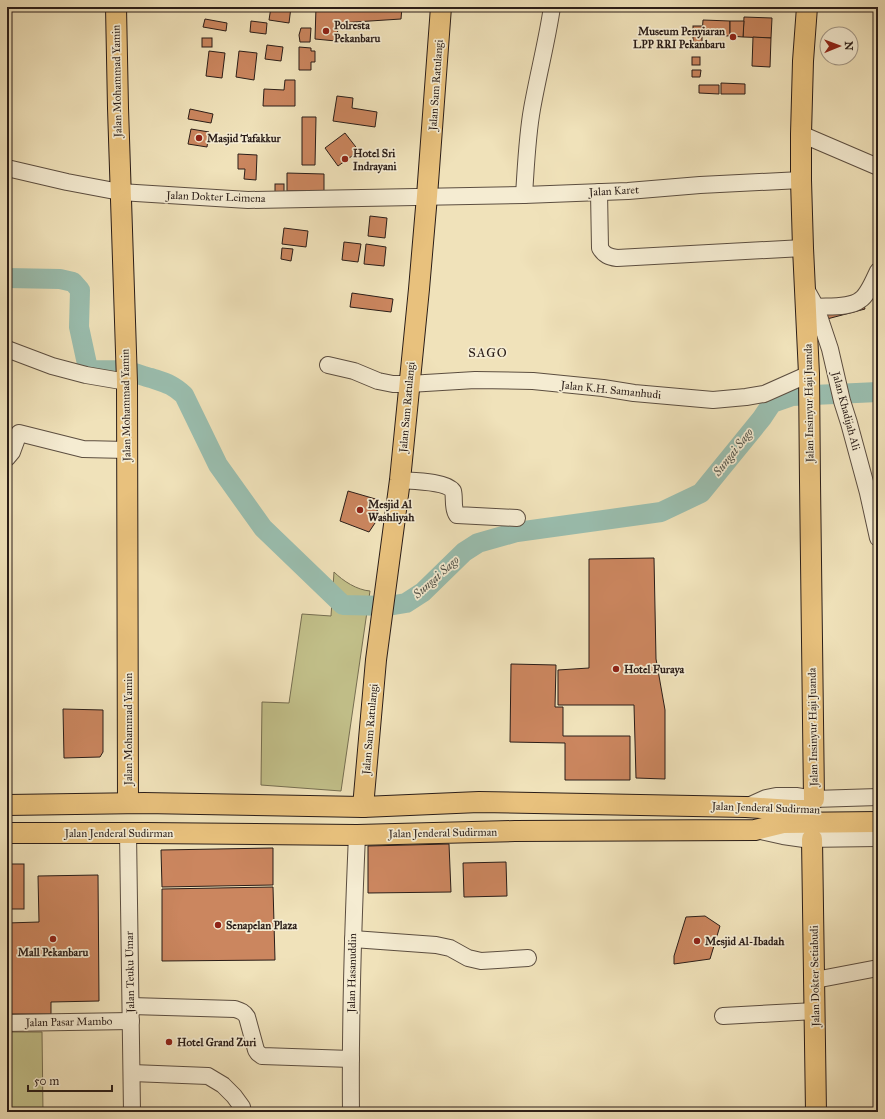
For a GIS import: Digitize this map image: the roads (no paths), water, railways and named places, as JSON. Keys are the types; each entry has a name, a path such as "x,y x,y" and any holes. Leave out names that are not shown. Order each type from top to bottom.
{"main road":[{"name":"Jalan Mohammad Yamin","path":"116,7 136,803"},
{"name":"Jalan Sam Ratulangi","path":"363,807 376,660 400,480 408,384 428,196 441,7"},
{"name":"Jalan Insinyur Haji Juanda","path":"807,7 804,40 801,180 809,390 814,799"},
{"name":"Jalan Jenderal Sudirman","path":"7,805 136,803 363,807 479,802 746,807 787,816 878,822"},
{"path":"92,803 105,810 106,815 105,825 98,832 94,833"},
{"path":"136,803 139,804 132,811 131,820 136,829 140,831 137,833"},
{"name":"Jalan Jenderal Sudirman","path":"7,833 357,835 515,831 755,830 787,816 878,809"},
{"name":"Jalan Dokter Setiabudi","path":"812,839 816,1112"}],"street":[{"path":"524,195 532,111 552,7"},
{"path":"801,134 878,167"},
{"name":"Jalan Dokter Leimena","path":"8,172 120,192 248,200 428,196"},
{"name":"Jalan Karet","path":"428,196 524,195 628,191 700,185 801,180"},
{"path":"599,192 600,248 604,254 611,257 617,258 803,248"},
{"path":"816,307 848,305 861,300 878,271"},
{"name":"Jalan Khadijah Ali","path":"805,287 816,307 830,349 840,393 868,493 878,538"},
{"path":"7,349 52,366 86,375 126,374"},
{"name":"Jalan K.H. Samanhudi","path":"328,365 354,371 378,381 393,384 479,380 533,382 713,400 809,390"},
{"path":"7,458 12,452 19,433 83,449 127,450"},
{"path":"400,480 431,483 450,487 453,491 454,507 457,515 517,518"},
{"path":"746,807 766,798 776,796 796,796 814,799 878,797"},
{"path":"755,830 796,838 878,838"},
{"name":"Jalan Teuku Umar","path":"132,1112 131,1014 137,833"},
{"name":"Jalan Hasanuddin","path":"351,1112 353,939 357,835"},
{"path":"353,939 436,945 450,948 473,960 481,961 528,958"},
{"path":"815,980 878,968"},
{"name":"Jalan Pasar Mambo","path":"7,1023 131,1014 235,1009 240,1010 247,1017 256,1050 262,1056 351,1059"},
{"path":"723,1016 815,1011"},
{"path":"132,1073 208,1076 229,1091 242,1107 243,1112"}],"waterway":[{"name":"Sungai Sago","path":"7,278 60,279 73,282 80,290 79,327 89,368 93,370 127,371 169,384 184,395 218,465 263,528 343,605 388,606 406,603 423,592 464,552 478,543 517,532 661,512 701,493 762,418 772,403 792,396 878,392"}],"place":[{"name":"Polresta Pekanbaru","path":"326,31"},
{"name":"Museum Penyiaran LPP RRI Pekanbaru","path":"733,37"},
{"name":"Masjid Tafakkur","path":"199,138"},
{"name":"Hotel Sri Indrayani","path":"345,159"},
{"name":"Mesjid Al Washliyah","path":"360,510"},
{"name":"Hotel Furaya","path":"616,669"},
{"name":"Senapelan Plaza","path":"218,925"},
{"name":"Mall Pekanbaru","path":"53,939"},
{"name":"Mesjid Al-Ibadah","path":"697,941"},
{"name":"Hotel Grand Zuri","path":"169,1042"}],"district":[{"name":"SAGO","path":"488,353"}]}
